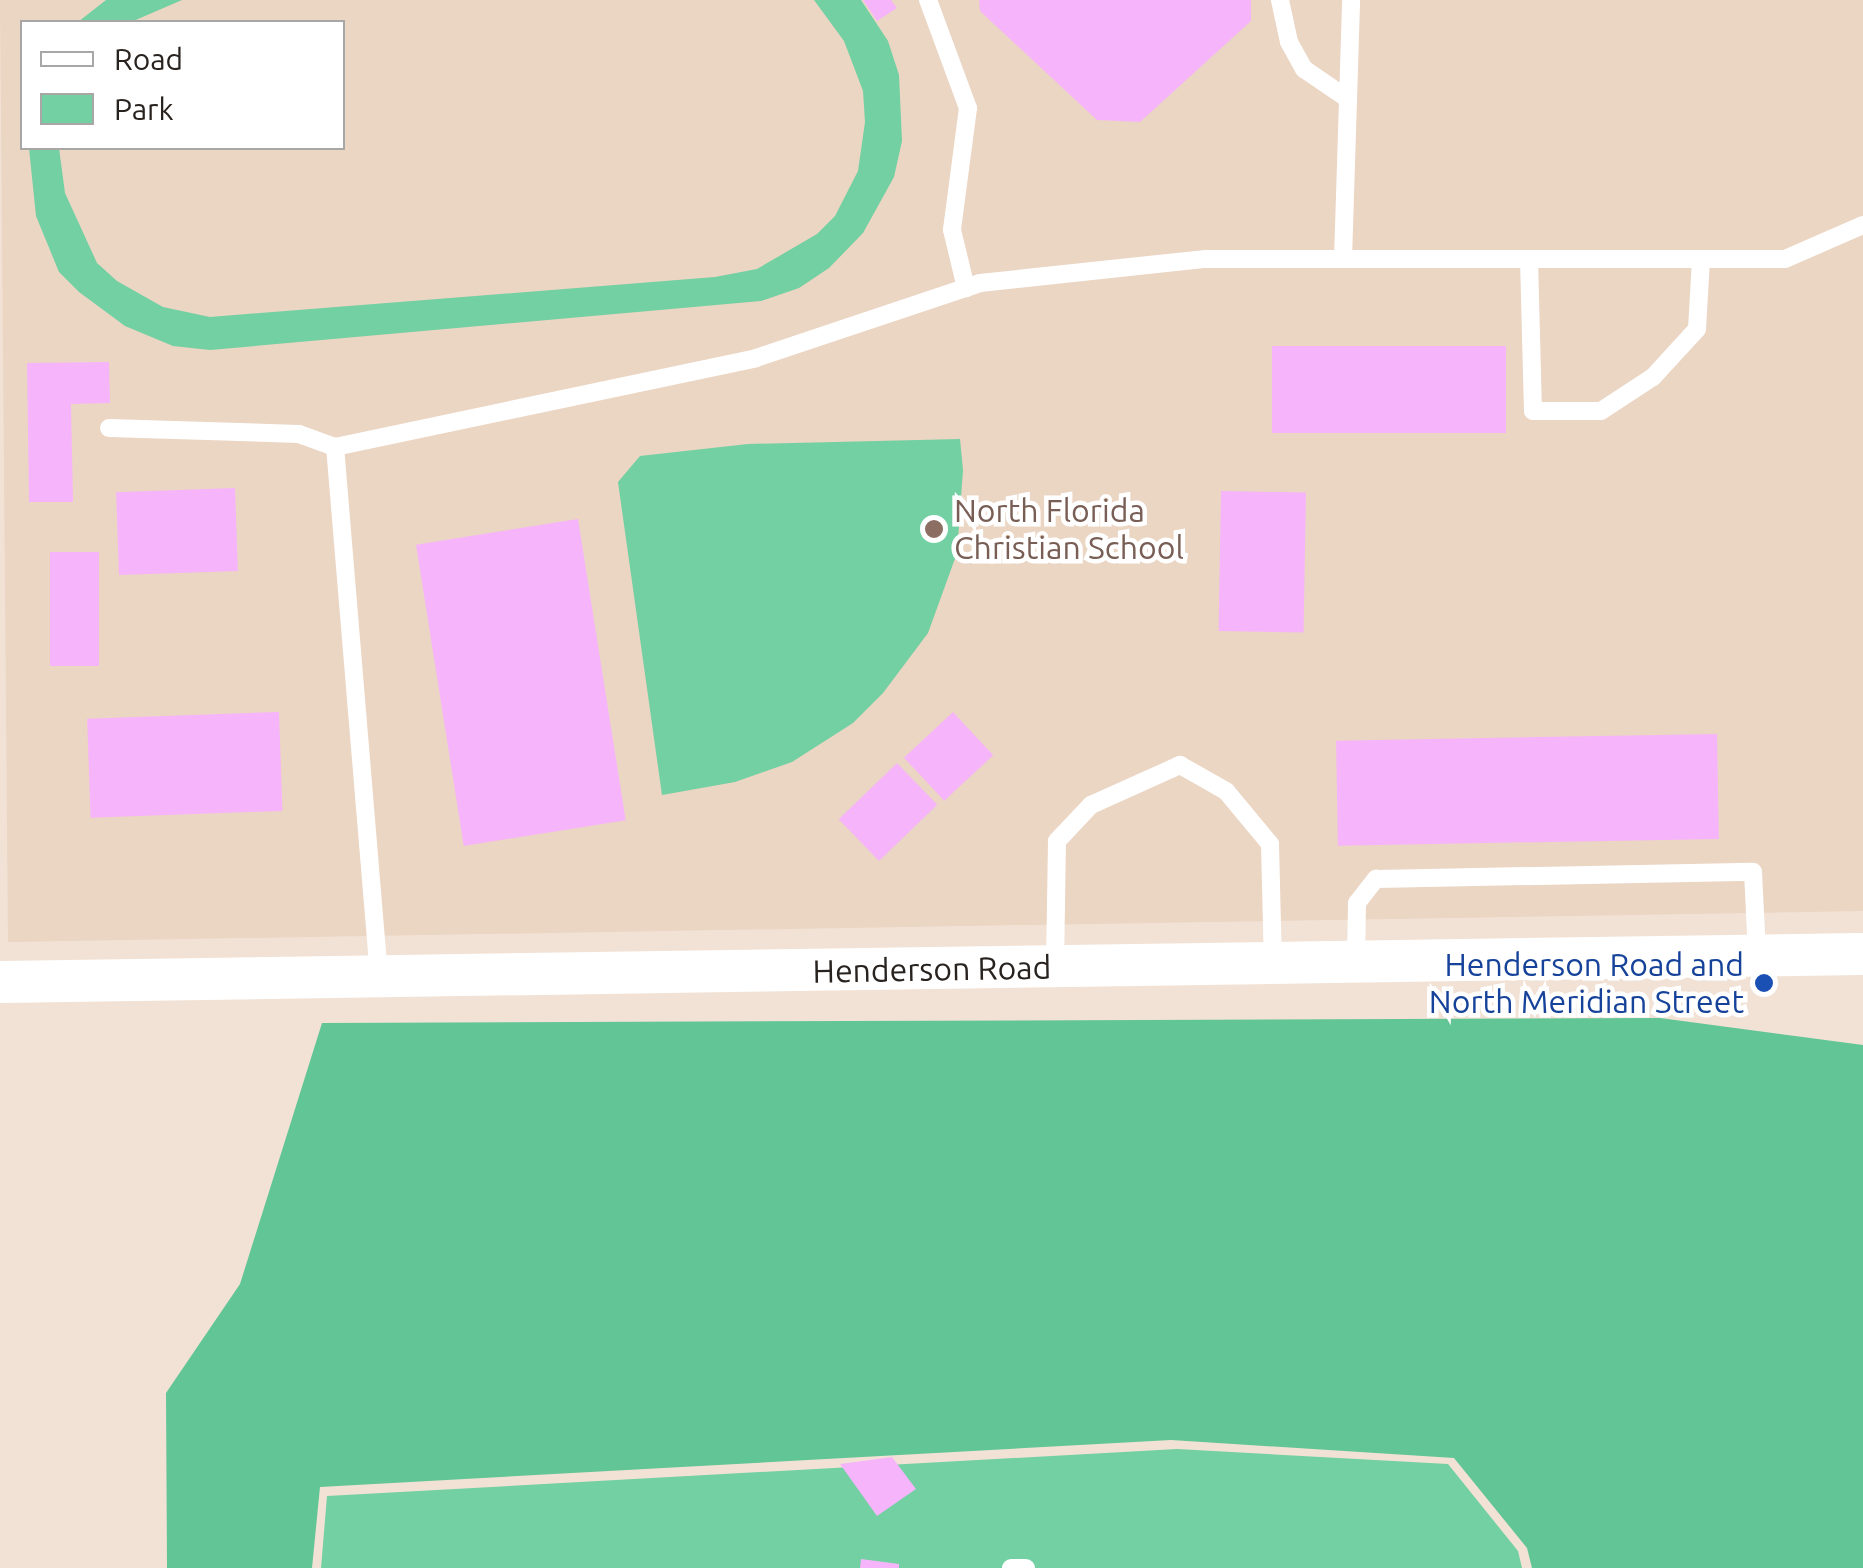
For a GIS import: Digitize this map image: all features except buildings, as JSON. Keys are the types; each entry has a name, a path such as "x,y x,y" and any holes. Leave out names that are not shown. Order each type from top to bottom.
{"street":[{"name":"Henderson Road","path":"0,982 1863,954"}],"lane":[{"path":"928,0 968,108 952,230 966,288"},
{"path":"1280,0 1289,42 1304,69 1348,100"},
{"path":"1343,259 1350,0"},
{"path":"109,428 299,434 334,446 756,358 966,288 1206,259 1785,259 1863,225"},
{"path":"1529,259 1532,411 1601,411 1653,376 1697,329 1700,259"},
{"path":"334,446 379,977"},
{"path":"1056,967 1057,841 1091,805 1180,765 1226,791 1270,844 1273,963"},
{"path":"1356,962 1357,903 1376,879 1754,872 1757,956"},
{"path":"1012,1568 1026,1568"}],"shaded area":[{"name":"North Florida Christian School","path":"0,0 1863,0 1863,911 8,942"}],"green space":[{"path":"106,0 182,0 136,20 81,20"},
{"path":"814,0 861,0 888,41 899,75 902,141 894,177 863,233 829,268 799,288 761,301 210,350 173,346 125,326 79,292 59,272 36,216 29,150 59,150 65,193 97,263 117,281 163,307 210,317 715,277 757,269 817,234 835,216 858,171 865,122 863,91 844,41"},
{"path":"960,439 963,470 957,553 928,633 883,693 853,723 792,762 735,782 662,795 618,482 640,456 748,444"},
{"path":"1660,1018 1863,1045 1863,1568 1532,1568 1527,1548 1454,1458 1171,1440 320,1487 312,1568 167,1568 166,1393 240,1284 322,1023"},
{"path":"1177,1449 1448,1464 1518,1551 1522,1568 321,1568 327,1496"}],"place":[{"name":"North Florida Christian School","path":"934,529"},
{"name":"Henderson Road and North Meridian Street","path":"1764,983"}]}
